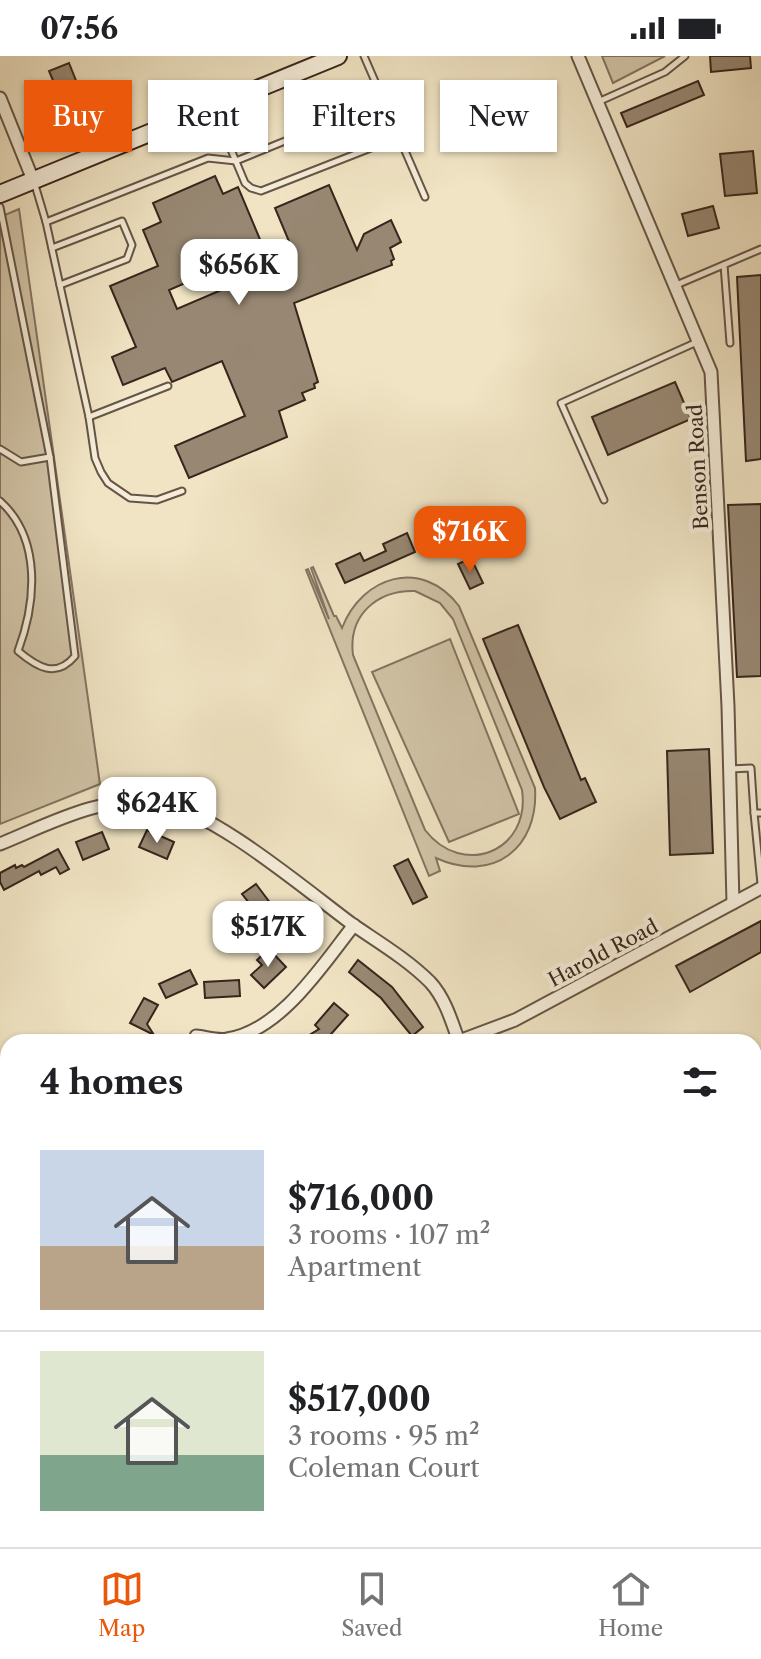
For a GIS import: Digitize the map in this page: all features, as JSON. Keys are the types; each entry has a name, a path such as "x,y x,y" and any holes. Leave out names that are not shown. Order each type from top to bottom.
{"main road":[{"path":"268,83 330,57"},
{"path":"0,194 148,133"}],"street":[{"name":"Benson Road","path":"578,56 711,372 730,769 733,903"},
{"path":"0,98 33,180"},
{"path":"0,844 104,805 142,801 168,804 204,819 406,961 430,983 444,1003 456,1034"},
{"name":"Harold Road","path":"476,1034 526,1014 761,886"},
{"path":"242,1034 278,1014 300,994 354,925"}],"lane":[{"path":"364,56 374,80"},
{"path":"598,103 665,72 685,56"},
{"path":"46,222 208,158 236,161 284,141"},
{"path":"232,152 245,183 261,191 361,152"},
{"path":"406,152 425,197"},
{"path":"33,180 52,248 95,458 108,483 130,498 157,500 182,491"},
{"path":"0,207 50,457 75,656 67,666 50,669 34,665 18,651 29,622 33,588 29,554 20,530 0,501"},
{"path":"52,248 122,221 132,245 127,259 60,285"},
{"path":"673,286 761,249"},
{"path":"724,265 730,343"},
{"path":"604,500 561,403 697,342"},
{"path":"89,417 168,386"},
{"path":"0,449 21,462 50,457"},
{"path":"730,769 751,768 758,813 761,886"}],"shaded area":[{"path":"602,56 665,56 613,83"},
{"path":"19,209 100,784 0,824 0,217"},
{"path":"311,568 342,628 351,610 364,596 378,585 394,579 428,581 459,606 535,788 529,828 508,855 493,863 476,866 457,865 436,858 440,871 429,876 306,570 329,619","holes":["415,591 440,603 453,619 522,790 522,811 516,829 505,842 491,851 475,855 457,853 440,845 425,830 353,655 355,628 360,617 377,600"]},
{"path":"450,639 519,814 449,842 372,672"}],"building":[{"path":"710,56 750,56 751,68 711,72"},
{"path":"69,63 76,80 53,80 49,71"},
{"path":"698,81 704,95 627,127 621,113"},
{"path":"753,151 757,193 725,196 720,154"},
{"path":"215,176 223,194 238,187 264,249 169,290 177,309 296,258 275,208 329,185 357,250 364,234 391,220 401,242 390,248 394,259 392,265 294,303 318,382 314,384 315,388 302,393 305,400 279,411 287,437 189,478 175,446 245,416 222,361 172,382 165,368 123,385 112,357 136,347 110,286 158,266 143,230 161,222 153,203"},
{"path":"713,206 719,228 688,236 682,214"},
{"path":"761,275 761,459 746,461 737,277"},
{"path":"675,382 691,419 608,455 592,417"},
{"path":"761,504 761,676 737,677 728,505"},
{"path":"407,533 415,552 345,583 336,564 360,553 364,561 386,551 383,544"},
{"path":"471,558 483,583 470,589 458,564"},
{"path":"518,625 581,780 585,778 596,802 560,819 483,639"},
{"path":"709,749 713,853 670,855 667,751"},
{"path":"147,830 174,842 167,859 139,847"},
{"path":"102,832 109,849 83,860 76,842"},
{"path":"58,849 69,869 60,874 56,867 41,875 39,871 4,890 0,873 15,865 16,868 24,867"},
{"path":"408,859 427,897 413,904 394,866"},
{"path":"256,884 274,908 261,918 242,894"},
{"path":"304,917 312,945 296,950 288,922"},
{"path":"761,921 761,952 690,992 676,966"},
{"path":"269,949 286,967 264,988 251,975 262,965 257,960"},
{"path":"358,960 392,987 423,1027 410,1034 381,998 349,972"},
{"path":"190,970 197,984 166,998 159,984"},
{"path":"239,980 240,996 205,998 204,982"},
{"path":"144,998 158,1005 147,1024 153,1034 130,1023"},
{"path":"334,1003 348,1015 331,1034 311,1034 319,1029 315,1025"}]}
